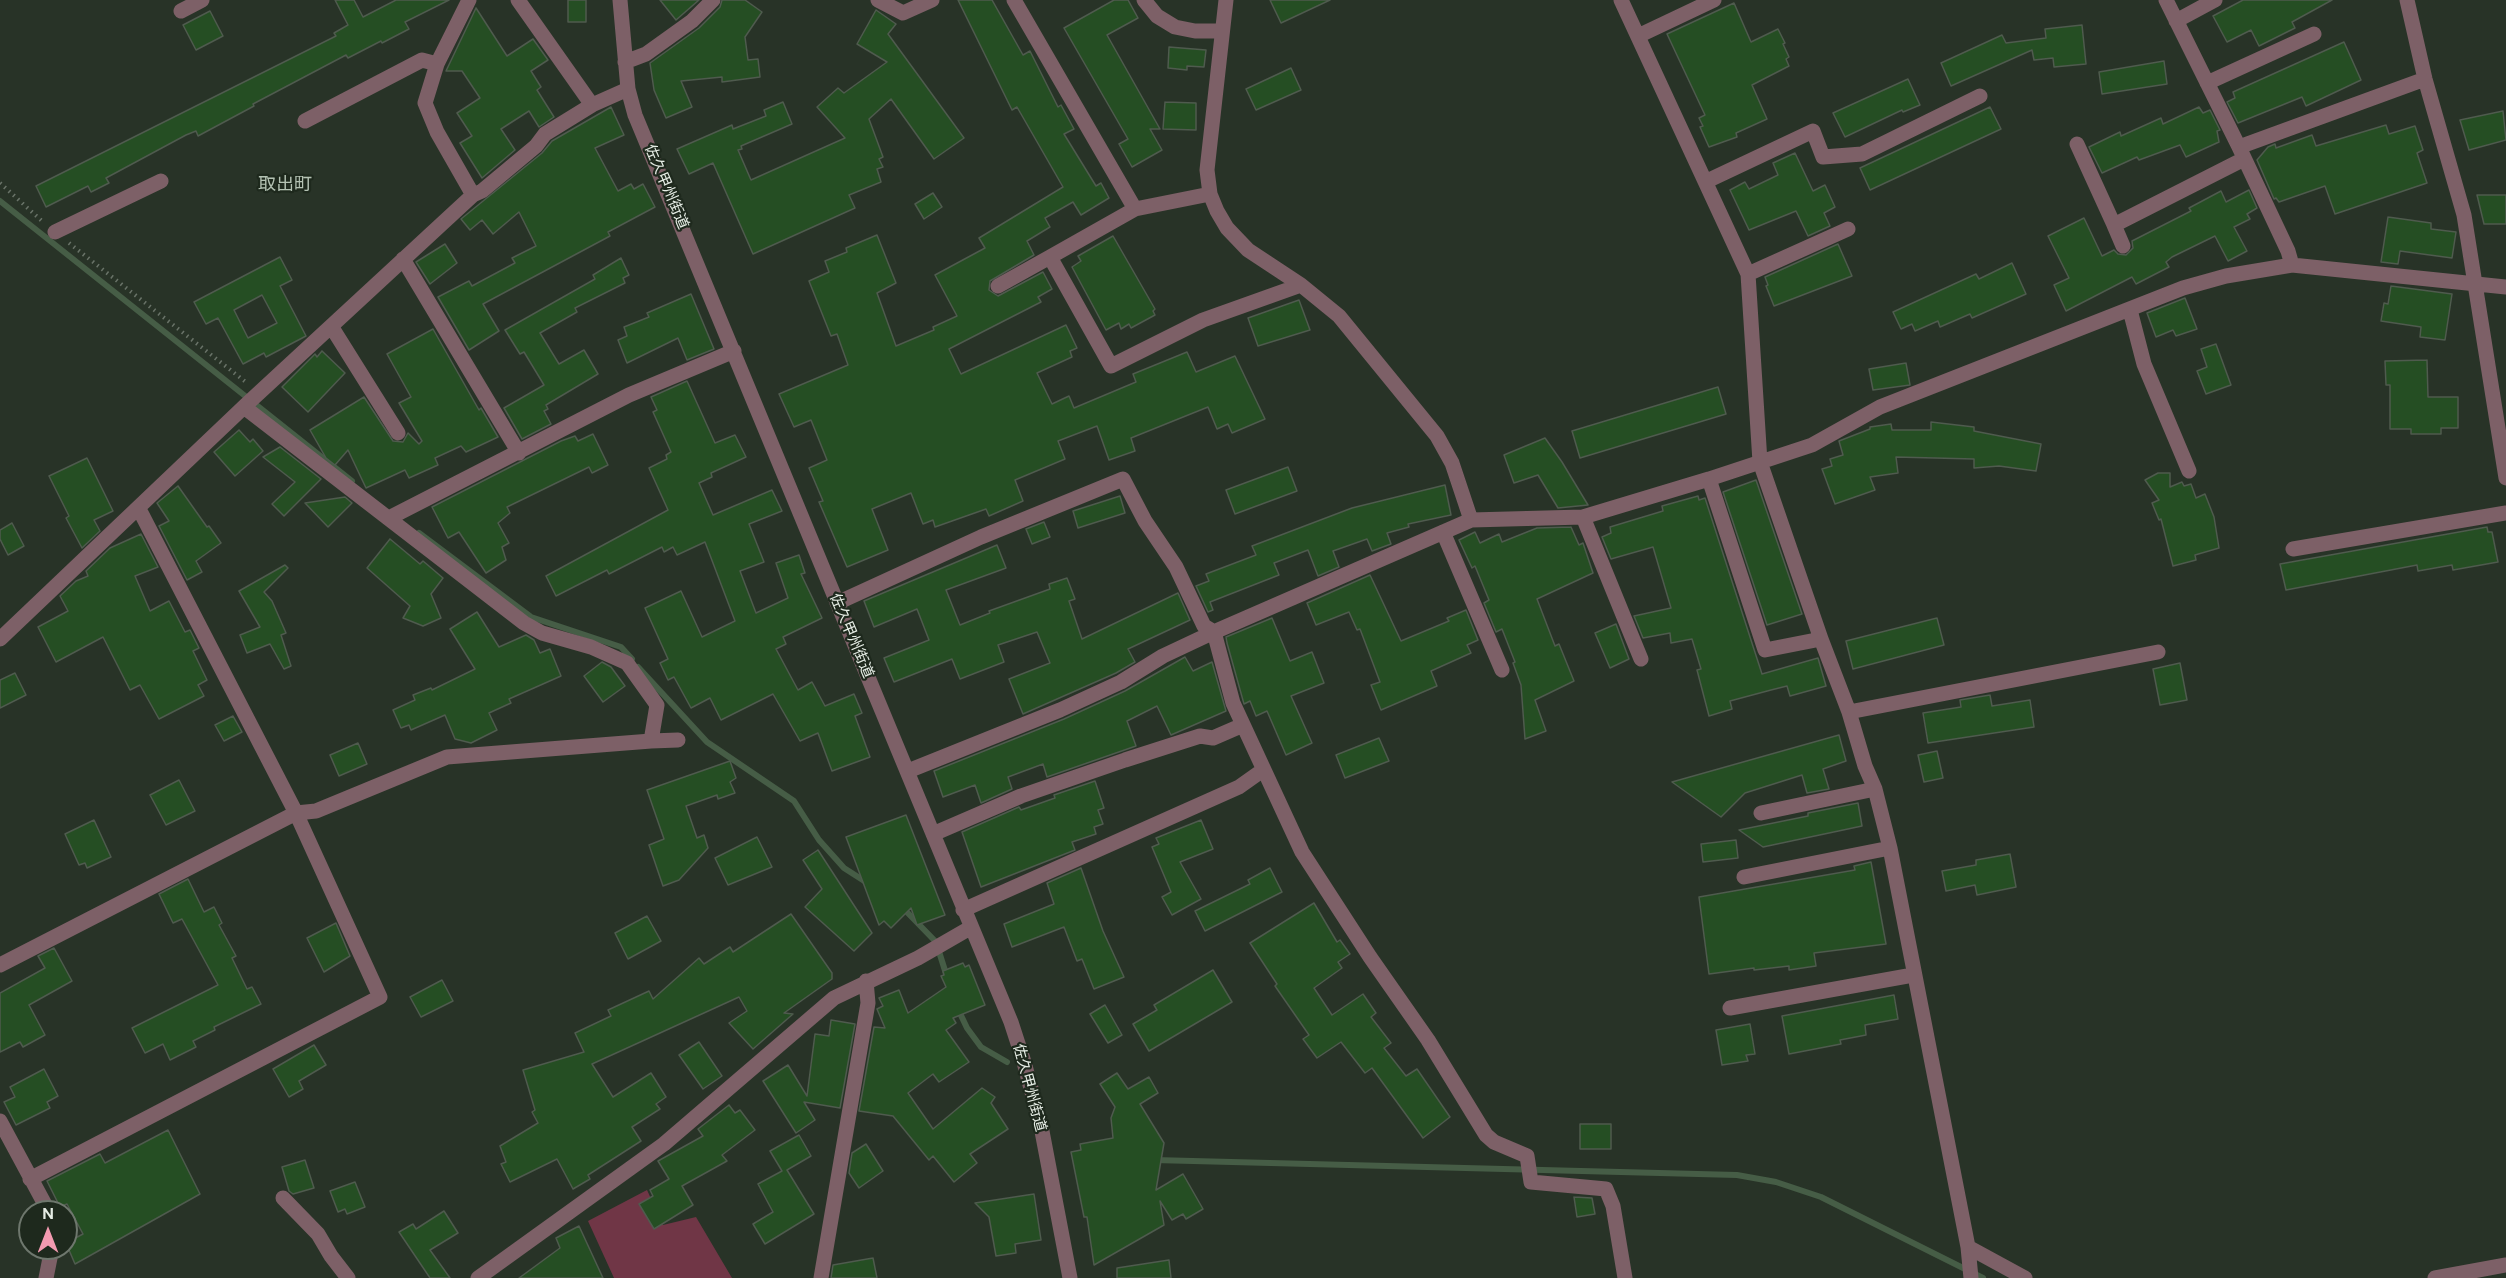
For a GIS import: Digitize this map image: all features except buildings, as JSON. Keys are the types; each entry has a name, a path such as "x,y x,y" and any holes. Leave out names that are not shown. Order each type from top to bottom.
{"street":[{"path":"182,11 202,0"},
{"path":"469,0 437,64 425,104 437,132 473,195"},
{"path":"518,0 592,105"},
{"name":"佐久甲州街道","path":"620,0 628,89 635,116 908,771 970,928 1011,1022 1041,1126 1070,1278"},
{"path":"625,62 646,54 692,21 713,0"},
{"path":"878,0 903,14 932,0"},
{"path":"1014,0 1135,209"},
{"path":"1144,0 1156,16 1175,27 1195,32 1221,31"},
{"path":"1226,0 1208,142 1207,170 1210,194 1227,228 1248,250 1301,285 1339,316 1437,436 1452,463 1471,520"},
{"path":"1621,0 1748,274 1760,462 1821,639 1849,712 1864,766 1875,789 1890,848 1968,1247 1970,1272"},
{"path":"1638,36 1714,0"},
{"path":"2166,0 2242,153 2288,251 2292,265"},
{"path":"2176,21 2216,0"},
{"path":"2407,0 2426,80 2464,215 2506,478"},
{"path":"2207,83 2314,34"},
{"path":"305,122 422,60 437,64"},
{"path":"2114,225 2242,153 2426,80"},
{"path":"0,639 251,400 473,195 482,191 536,146 545,134 592,105 628,89"},
{"path":"1707,182 1813,131 1823,158 1862,154 1980,96"},
{"path":"2077,144 2123,246"},
{"path":"55,232 161,182"},
{"path":"998,286 1135,209 1210,194"},
{"path":"1748,274 1848,229"},
{"path":"1050,257 1110,366 1203,320 1301,285"},
{"path":"403,259 519,453"},
{"path":"908,771 1121,682 1163,656 1214,632 1471,520 1583,517 1709,479 1812,445 1880,407 2183,288 2226,276 2292,265 2506,287"},
{"path":"2130,310 2144,364 2189,471"},
{"path":"331,326 398,433"},
{"path":"394,515 629,395 734,351"},
{"path":"251,400 524,623 542,633 600,650 627,663 657,705 651,741"},
{"path":"837,603 981,537 1123,479 1145,521 1176,567 1204,626 1214,632 1233,703 1302,852 1370,957 1428,1040 1478,1124 1494,1142 1527,1156 1531,1182 1606,1189 1612,1206 1625,1278"},
{"path":"1709,479 1765,650 1821,639"},
{"path":"30,1179 380,997 296,813 139,509"},
{"path":"2293,549 2506,513"},
{"path":"1583,517 1641,659"},
{"path":"1443,532 1502,670"},
{"path":"1849,712 2158,652"},
{"path":"933,834 1021,796 1083,774 1200,736 1214,738 1243,725"},
{"path":"0,965 296,813 316,810 447,756 678,740"},
{"path":"963,910 1229,792 1263,770"},
{"path":"1761,813 1875,789"},
{"path":"1744,877 1890,848"},
{"path":"478,1278 664,1144 834,998 918,958 970,928"},
{"path":"1730,1008 1913,975"},
{"path":"820,1278 868,1003 866,981"},
{"path":"0,1121 42,1200"},
{"path":"283,1198 318,1234 348,1278"},
{"path":"1968,1247 2025,1278"},
{"path":"46,1278 50,1260"},
{"path":"2435,1278 2506,1265"}],"path":[{"path":"0,183 251,400"}],"shaded area":[{"path":"647,1190 663,1225 696,1217 732,1278 614,1278 588,1221"}],"waterway":[{"path":"0,201 352,481"},
{"path":"419,533 531,617 621,647 632,659"},
{"path":"638,667 707,742 794,801 819,840 844,868 869,884"},
{"path":"902,907 936,942 947,977"},
{"path":"958,1009 967,1028 981,1047 1007,1062"},
{"path":"1154,1160 1737,1175 1776,1182 1821,1197 1983,1278"}],"district":[{"name":"取出町","path":"285,185"}]}
